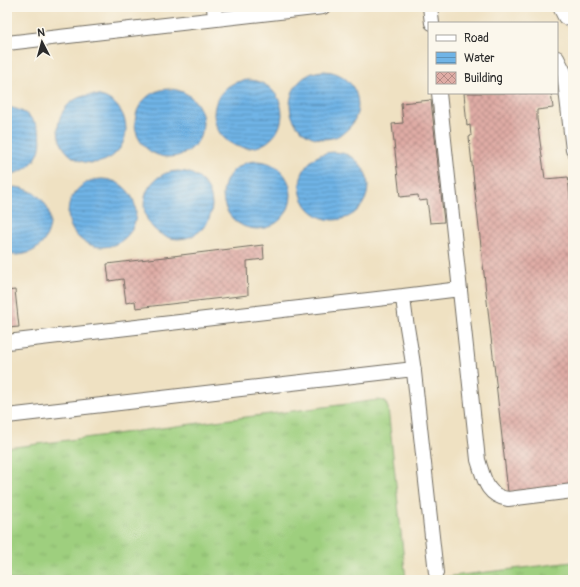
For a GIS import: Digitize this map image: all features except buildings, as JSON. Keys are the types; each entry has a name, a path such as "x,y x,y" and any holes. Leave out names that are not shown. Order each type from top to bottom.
{"lane":[{"path":"7,42 214,13 323,7"},
{"path":"430,7 432,22"},
{"path":"560,7 565,17 573,21"},
{"path":"558,60 564,72 573,150"},
{"path":"439,94 478,460 488,487 498,498 508,499 573,491"},
{"path":"7,342 460,289"},
{"path":"403,296 405,323 414,369 437,578"},
{"path":"7,416 414,369"}],"green space":[{"path":"378,400 385,401 388,408 406,580 7,580 7,448"},
{"path":"573,562 573,580 419,580"}],"water":[{"path":"317,71 331,71 343,77 352,86 358,98 356,118 348,129 337,137 331,139 317,139 311,137 300,129 292,118 290,112 290,98 292,92 300,81 311,73"},
{"path":"241,80 255,80 267,86 276,95 282,107 280,127 272,138 261,146 255,148 241,148 235,146 224,138 216,127 214,121 214,107 216,101 224,90 235,82"},
{"path":"162,89 176,89 188,95 197,104 203,116 201,136 193,147 182,155 176,157 162,157 156,155 145,147 137,136 135,130 135,116 137,110 145,99 156,91"},
{"path":"85,95 99,95 111,101 120,110 126,122 124,142 116,153 105,161 99,163 85,163 79,161 68,153 60,142 58,136 58,122 60,116 68,105 79,97"},
{"path":"7,107 22,111 32,119 39,130 41,141 39,152 32,163 22,171 7,175"},
{"path":"327,152 341,152 353,158 362,167 368,179 366,199 358,210 347,218 341,220 327,220 321,218 310,210 302,199 300,193 300,179 302,173 310,162 321,154"},
{"path":"250,161 264,161 276,167 285,176 291,188 289,208 281,219 270,227 264,229 250,229 244,227 233,219 225,208 223,202 223,188 225,182 233,171 244,163"},
{"path":"171,171 185,171 197,177 206,186 212,198 210,218 202,229 191,237 185,239 171,239 165,237 154,229 146,218 144,212 144,198 146,192 154,181 165,173"},
{"path":"95,179 109,179 121,185 130,194 136,206 134,226 126,237 115,245 109,247 95,247 89,245 78,237 70,226 68,220 68,206 70,200 78,189 89,181"},
{"path":"15,187 32,192 43,201 49,213 50,226 45,239 37,249 24,254 7,254 7,189"}]}
